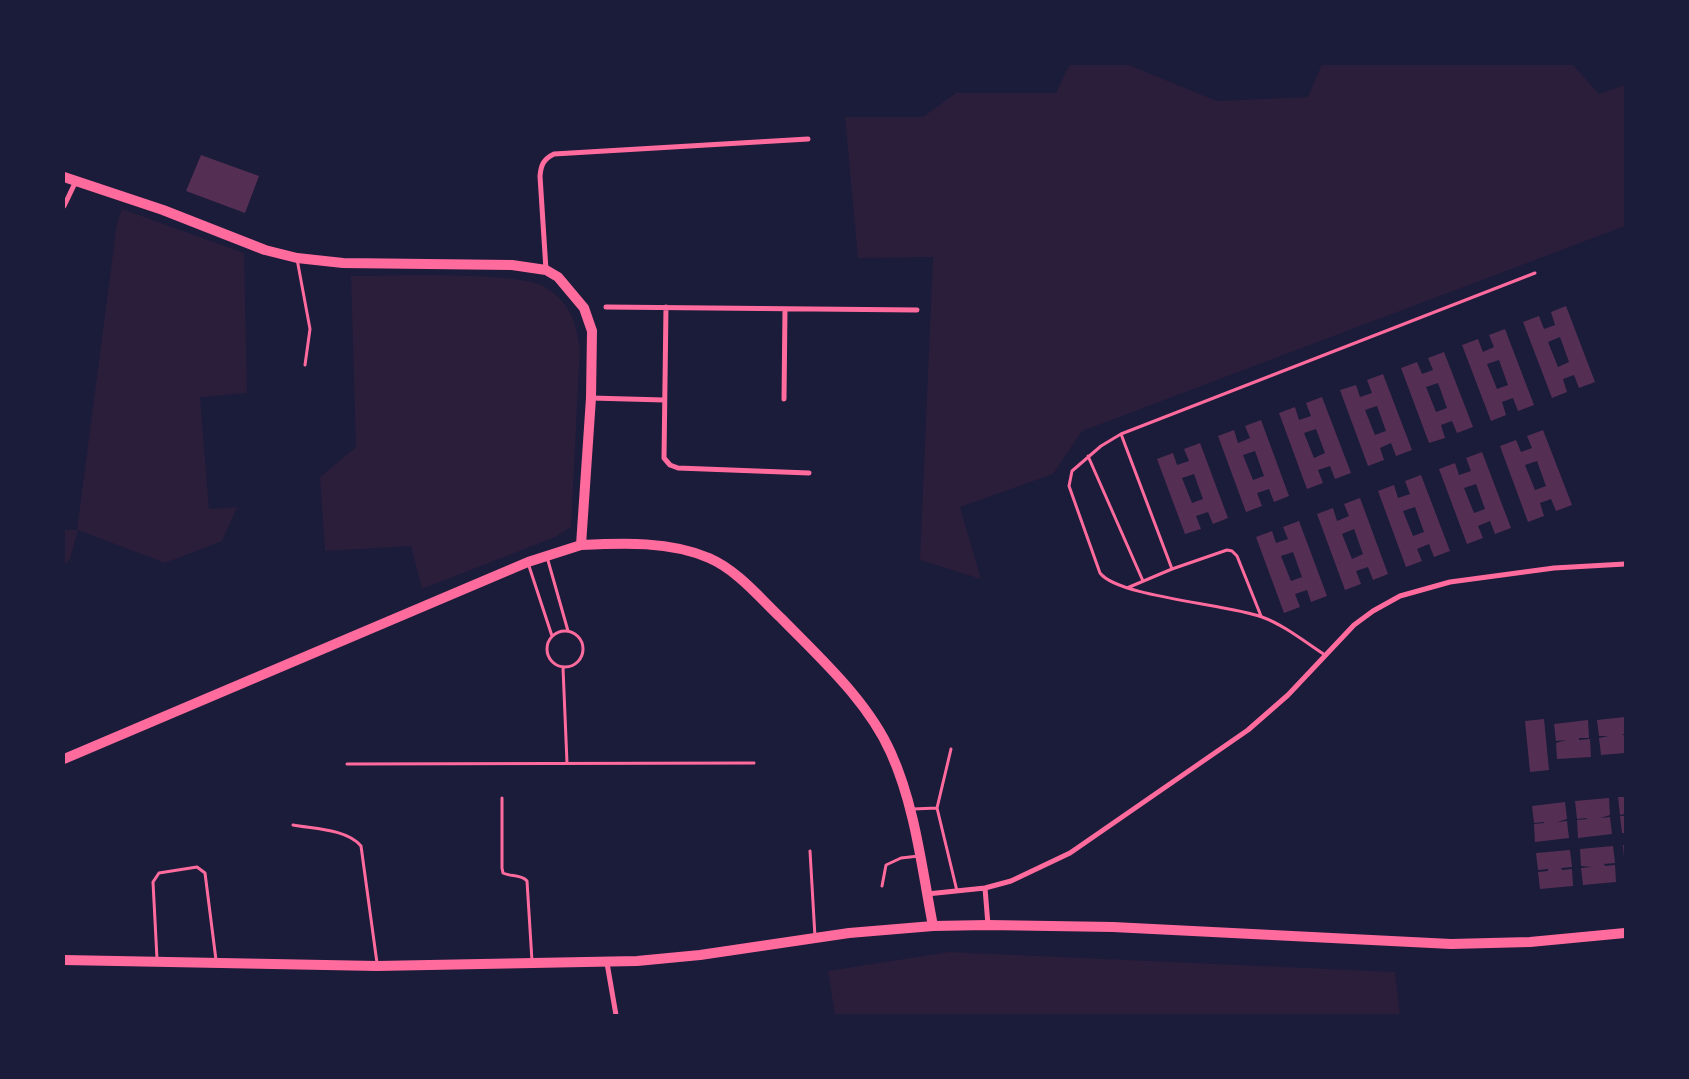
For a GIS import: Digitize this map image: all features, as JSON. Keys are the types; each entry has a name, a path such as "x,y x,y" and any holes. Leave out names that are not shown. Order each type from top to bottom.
{"main road":[{"path":"64,177 163,210 265,250 297,258 343,263 512,265 546,270 558,277 572,292 589,319 593,344 581,544"},
{"path":"64,759 546,555 581,544 667,546 709,558 741,579 830,669 877,727 896,768 909,810 933,926"},
{"path":"64,960 377,966 607,962 700,955 815,938 933,926 988,925 1113,928 1451,944 1522,942 1625,933"}],"street":[{"path":"546,270 540,176 541,166 545,158 554,154 808,139"},
{"path":"64,206 76,180"},
{"path":"606,307 917,310"},
{"path":"666,307 663,451 664,458 670,465 678,468 809,473"},
{"path":"784,399 785,309"},
{"path":"590,398 664,400"},
{"path":"927,894 985,888 1011,881 1041,868 1093,838 1248,730 1288,695 1354,626 1373,610 1400,596 1427,587 1554,568 1625,564"},
{"path":"985,888 988,925"},
{"path":"607,962 616,1015"}],"lane":[{"path":"297,258 310,329 305,365"},
{"path":"1325,655 1261,616 1126,588 1112,583 1100,573 1069,486 1072,471 1088,456 1121,434 1535,273"},
{"path":"1121,434 1172,569"},
{"path":"1088,456 1143,581"},
{"path":"1126,588 1172,569 1227,550 1232,551 1237,556 1261,616"},
{"path":"546,555 568,631"},
{"path":"528,562 552,636"},
{"path":"568,631 580,638 583,652 576,664 563,668 556,666 547,656 547,642 559,632 568,631"},
{"path":"563,668 567,763"},
{"path":"951,749 937,808 958,892"},
{"path":"347,764 754,763"},
{"path":"502,798 502,868 504,873 509,876 524,878 527,881 532,964"},
{"path":"909,810 937,808"},
{"path":"293,825 344,835 356,840 361,846 377,966"},
{"path":"810,851 815,938"},
{"path":"882,886 886,865 901,858 920,856"},
{"path":"157,962 153,882 155,876 159,873 198,867 205,873 216,964"}],"shaded area":[{"path":"1070,64 1126,64 1217,101 1308,97 1322,64 1572,64 1599,94 1625,85 1625,226 1082,431 1053,474 960,507 981,579 920,560 933,257 858,258 845,117 923,117 956,93 1056,93"},
{"path":"122,209 244,253 247,393 200,397 209,509 237,507 222,541 165,563 78,530 70,559 64,566 64,530 77,530 117,223"},
{"path":"351,276 483,276 531,282 545,287 560,299 570,313 580,348 571,527 555,537 422,589 411,546 325,551 320,477 356,447"},
{"path":"949,952 1395,972 1400,1015 835,1015 828,971"}],"building":[{"path":"201,155 259,176 245,213 186,191"},
{"path":"1566,306 1595,382 1579,388 1574,375 1563,379 1567,392 1552,398 1523,322 1539,316 1544,329 1555,325 1551,312","holes":["1560,337 1569,362 1558,367 1548,342"]},
{"path":"1505,329 1534,405 1518,411 1513,398 1502,402 1506,415 1491,421 1462,345 1478,339 1483,352 1494,347 1489,335","holes":["1499,360 1508,385 1497,389 1487,364"]},
{"path":"1444,352 1473,427 1457,433 1452,421 1441,425 1445,438 1429,443 1401,368 1417,362 1422,374 1433,370 1428,358","holes":["1438,383 1447,408 1436,412 1426,387"]},
{"path":"1383,374 1412,450 1396,456 1391,443 1380,448 1384,460 1368,466 1340,390 1356,385 1360,397 1372,393 1367,380","holes":["1377,406 1386,431 1375,435 1365,410"]},
{"path":"1322,397 1351,473 1335,479 1330,466 1318,470 1323,483 1307,489 1279,413 1295,407 1299,420 1311,416 1306,403","holes":["1316,429 1325,453 1314,458 1304,433"]},
{"path":"1261,420 1289,496 1274,502 1269,489 1257,493 1262,506 1246,512 1218,436 1234,430 1238,443 1250,438 1245,426","holes":["1255,451 1264,476 1253,480 1243,455"]},
{"path":"1543,430 1572,505 1556,511 1551,499 1540,503 1544,516 1528,522 1500,446 1516,440 1521,452 1532,448 1527,436","holes":["1537,461 1546,486 1535,490 1525,465"]},
{"path":"1200,443 1228,518 1213,524 1208,512 1196,516 1201,529 1185,534 1157,459 1173,453 1177,465 1189,461 1184,449","holes":["1194,474 1203,499 1192,503 1182,478"]},
{"path":"1482,452 1511,528 1495,534 1490,521 1478,526 1483,538 1467,544 1439,469 1455,463 1459,475 1471,471 1466,458","holes":["1476,484 1485,509 1474,513 1464,488"]},
{"path":"1421,475 1450,551 1434,557 1429,544 1417,549 1422,561 1406,567 1378,491 1394,485 1398,498 1410,494 1405,481","holes":["1415,507 1424,532 1413,536 1403,511"]},
{"path":"1360,498 1388,574 1373,580 1368,567 1356,571 1361,584 1345,590 1317,514 1333,508 1337,521 1349,516 1344,504","holes":["1354,529 1363,554 1352,559 1342,534"]},
{"path":"1299,521 1327,596 1311,602 1307,590 1295,594 1300,607 1284,613 1256,537 1272,531 1276,543 1288,539 1283,527","holes":["1293,552 1302,577 1291,581 1281,556"]},
{"path":"1625,717 1625,734 1622,734 1625,736 1625,753 1601,755 1599,738 1609,736 1599,736 1597,720"},
{"path":"1544,719 1549,770 1530,772 1525,721"},
{"path":"1588,720 1589,738 1579,738 1579,740 1590,739 1591,757 1557,759 1556,743 1566,740 1556,741 1554,724"},
{"path":"1618,797 1625,797 1625,814 1620,815"},
{"path":"1609,798 1610,815 1600,818 1610,817 1612,834 1578,838 1577,820 1587,818 1577,819 1575,801"},
{"path":"1565,802 1567,819 1557,822 1567,821 1569,838 1535,842 1534,824 1544,822 1534,823 1532,806"},
{"path":"1620,816 1625,816 1625,833 1622,833"},
{"path":"1623,845 1625,845 1625,858 1624,858"},
{"path":"1613,846 1615,863 1604,864 1605,866 1615,865 1616,882 1583,885 1581,868 1592,867 1581,866 1580,849"},
{"path":"1570,850 1572,867 1561,868 1562,870 1572,869 1573,886 1540,889 1538,872 1548,871 1548,869 1538,870 1536,853"}]}
